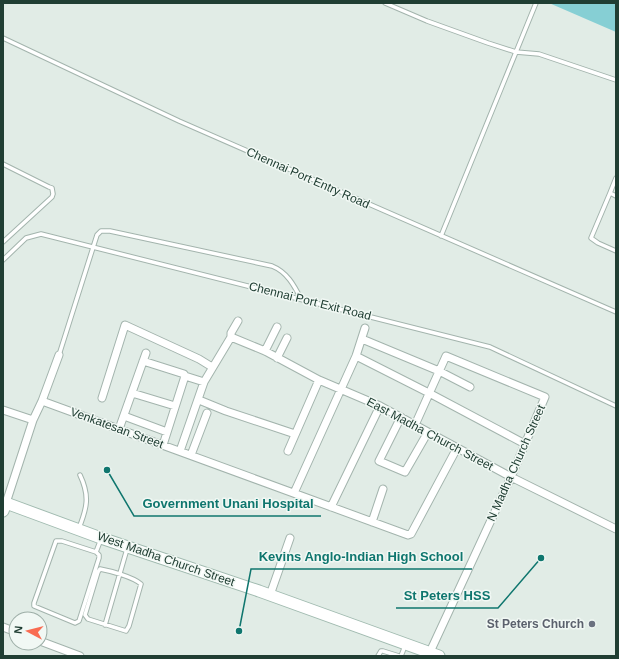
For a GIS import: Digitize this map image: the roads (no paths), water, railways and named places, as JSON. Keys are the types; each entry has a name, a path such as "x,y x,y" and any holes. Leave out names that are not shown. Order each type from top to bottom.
{"main road":[{"name":"West Madha Church Street","path":"4,507 78,529 128,546 434,654"}],"street":[{"path":"180,451 204,382 231,337 231,333 238,321"},
{"path":"102,398 125,326 200,359 212,367"},
{"path":"265,351 277,327"},
{"path":"294,493 356,356 365,328"},
{"name":"East Madha Church Street","path":"231,337 265,351 319,380 380,406 512,477 616,529"},
{"path":"277,358 288,338"},
{"path":"362,338 470,386"},
{"path":"119,429 146,353"},
{"path":"4,507 33,420 42,401 59,355"},
{"path":"356,356 525,444"},
{"name":"N Madha Church Street","path":"415,425 446,356 545,397 512,477 434,654"},
{"path":"143,361 204,382"},
{"path":"163,445 185,376"},
{"path":"288,451 319,380"},
{"path":"132,393 175,406"},
{"path":"199,400 226,411 295,434"},
{"name":"Venkatesan Street","path":"42,401 408,535 411,534 457,448"},
{"path":"331,507 380,406"},
{"path":"3,410 33,420"},
{"path":"191,455 207,413"},
{"path":"124,416 168,432"},
{"path":"401,417 379,461 405,472 428,432"},
{"path":"372,522 383,489"},
{"path":"270,595 290,538"},
{"path":"48,644 80,656"}],"lane":[{"path":"385,3 427,21 516,52 539,54 616,80"},
{"path":"441,236 536,3"},
{"name":"Chennai Port Entry Road","path":"3,38 179,121 616,312"},
{"path":"3,164 52,188 53,194 52,197 3,242"},
{"path":"616,178 591,238 598,243 616,251"},
{"path":"610,193 616,196"},
{"path":"59,355 98,233 105,230 272,266 279,269 290,279 301,299"},
{"name":"Chennai Port Exit Road","path":"3,260 26,238 41,234 490,347 616,406"},
{"path":"78,529 84,515 87,500 84,483 80,475"},
{"path":"96,552 101,538"},
{"path":"56,541 62,541 96,552 99,555 99,558 79,621 75,623 34,606 56,541"},
{"path":"105,625 128,546"},
{"path":"102,569 120,575 141,584 129,626 126,631 88,619 85,615 99,570 102,569"},
{"path":"378,656 381,651 383,651 400,656 405,644"}],"water":[{"path":"549,3 616,3 616,32"}],"place":[{"name":"Government Unani Hospital","path":"107,470"},
{"name":"St Peters HSS","path":"541,558"},
{"name":"St Peters Church","path":"592,624"},
{"name":"Kevins Anglo-Indian High School","path":"239,631"}]}
